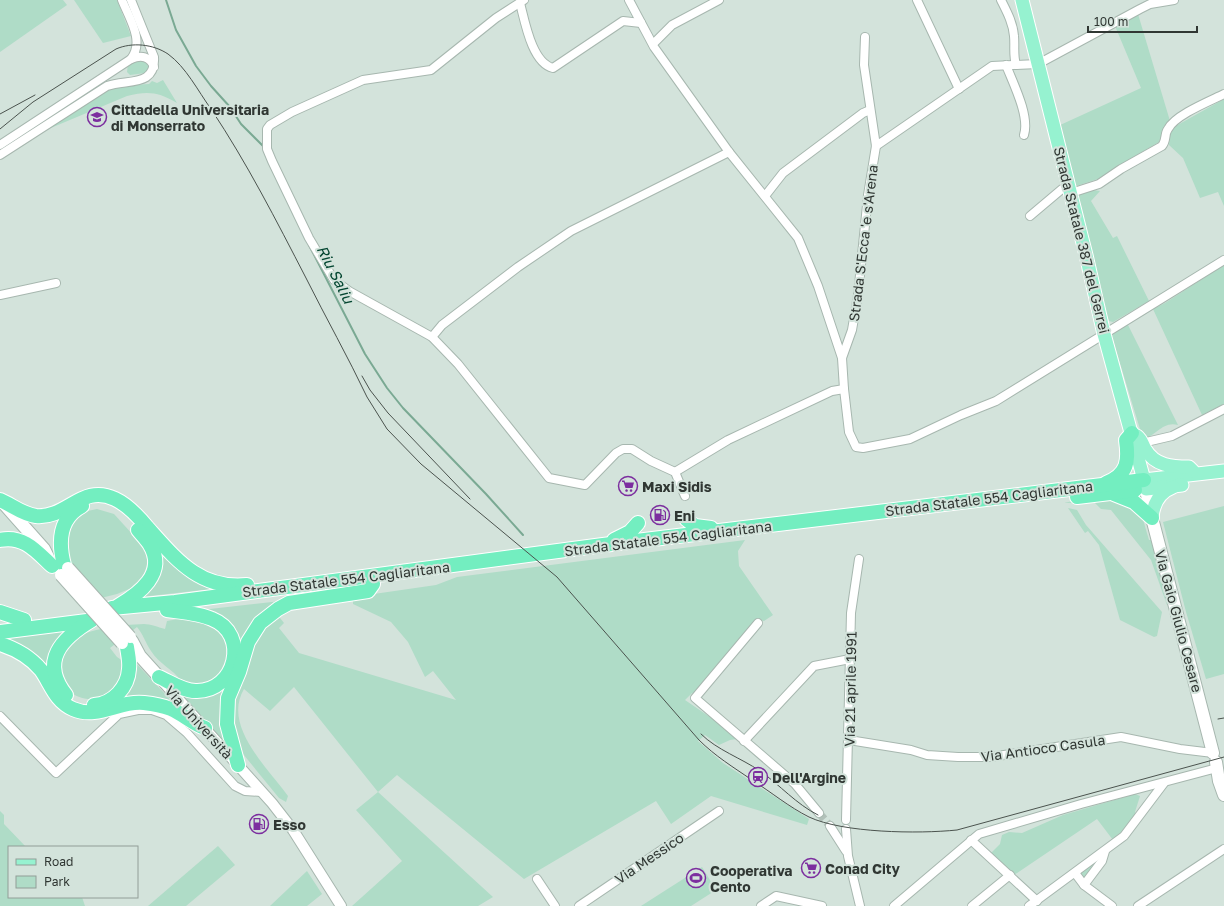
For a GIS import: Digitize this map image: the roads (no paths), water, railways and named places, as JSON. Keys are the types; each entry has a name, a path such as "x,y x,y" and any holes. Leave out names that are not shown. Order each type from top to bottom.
{"highway":[{"path":"1137,438 1126,440 1128,460 1124,470 1105,489 1134,502 1152,518"},
{"name":"Strada Statale 554 Cagliaritana","path":"547,557 603,545 725,530 1145,485"},
{"name":"Strada Statale 554 Cagliaritana","path":"115,611 167,610 373,584 547,557 864,521 1105,489"},
{"path":"0,500 25,513 44,516 58,512 83,497 97,495 110,497 124,503 136,514 178,562 192,572 214,582 229,585 254,584 264,590"},
{"path":"61,569 61,534 64,524 72,513 89,504 108,504 118,509 150,545 155,563 150,580 144,589 115,611"},
{"path":"686,519 695,526 725,530"},
{"path":"603,545 630,532 638,523"},
{"path":"0,540 23,541 61,569"},
{"name":"Strada Statale 554 Cagliaritana","path":"115,611 264,590 526,560"},
{"path":"238,765 227,724 228,698 239,672 248,642 260,623 278,609 289,603 368,592 373,584"},
{"path":"159,676 185,689 196,691 211,688 224,680 232,669 235,657 233,640 224,627 212,619 167,610"},
{"path":"0,612 24,620"},
{"path":"90,617 68,637 55,656 54,670 65,694 76,702 86,705 98,705 116,696 122,690 127,681 129,669 127,643"},
{"path":"0,623 24,620 90,617"},
{"path":"0,632 90,617"},
{"path":"0,644 18,651 31,660 41,670 53,693 72,709 93,713 142,702 172,709 196,725 205,728"}],"main road":[{"name":"Strada Statale 387 del Gerrei","path":"1022,0 1070,190 1104,334 1137,438 1145,485"},
{"path":"1137,438 1147,452 1158,462 1167,466 1189,467 1196,474"},
{"name":"Strada Statale 554 Cagliaritana","path":"1145,485 1196,474 1224,471"},
{"name":"Strada Statale 554 Cagliaritana","path":"1145,485 1180,485 1224,479"},
{"name":"Via Gaio Giulio Cesare","path":"1145,485 1152,518 1218,767 1219,781 1224,795"},
{"path":"1152,518 1155,503 1161,494 1170,488 1180,485"},
{"name":"Via Università","path":"0,500 127,643 159,676"}],"street":[{"path":"122,0 136,35 137,48 131,59"},
{"path":"0,155 107,86 120,82 145,79 150,76 154,68 154,57 131,0"},
{"path":"629,0 653,44 729,152 798,238 818,286 842,358"},
{"path":"653,44 672,25 719,0"},
{"path":"917,0 959,89"},
{"path":"1001,0 1010,19 1014,36 1014,57 1016,65"},
{"path":"876,146 992,66 1038,64 1140,8 1150,4 1174,0"},
{"path":"641,23 623,21 553,68 547,67 533,48 522,2 496,18 431,70 363,80 292,112 270,125 267,130 268,149 272,161 309,238 334,280 349,291 432,337 458,364 549,478 585,485 616,453 623,449 632,449 651,461 675,472 686,496"},
{"name":"Strada S'Ecca 'e s'Arena","path":"865,37 864,65 876,146 868,195 858,295 852,330 842,358 849,432 856,447 863,448 910,439 962,414 996,401 1104,334"},
{"path":"0,145 136,56 150,59 154,68"},
{"path":"1006,65 1024,116 1026,129 1024,135"},
{"path":"1030,216 1062,189 1070,190 1099,184 1121,169 1162,146 1165,142 1168,128 1175,121 1224,94"},
{"path":"765,196 783,173 863,113 870,110"},
{"path":"432,337 442,325 518,267 571,231 729,152"},
{"path":"1104,334 1224,260"},
{"path":"0,295 56,283"},
{"path":"675,472 728,440 832,391 844,389"},
{"path":"1137,438 1172,436 1224,409"},
{"name":"Via 21 aprile 1991","path":"846,820 852,613 859,559"},
{"path":"758,623 694,698 723,721 744,741 795,784 819,813"},
{"path":"744,741 814,666 850,659"},
{"name":"Via Università","path":"159,676 263,793 293,830 341,906"},
{"path":"0,716 56,773 120,714 138,710 152,710 166,715 187,733 235,786 244,791 263,793"},
{"name":"Via Antioco Casula","path":"849,740 911,750 927,755 958,758 992,757 1121,737 1180,749 1218,767"},
{"path":"894,906 979,834 1081,804 1164,783 1218,767"},
{"path":"1029,906 1124,836 1164,783"},
{"name":"Via Messico","path":"579,906 719,811"},
{"path":"830,826 838,836 848,856"},
{"path":"846,829 848,856 860,906"},
{"path":"971,840 1037,901"},
{"path":"1138,906 1224,849"},
{"path":"1084,885 1102,861 1104,851"},
{"path":"1075,873 1084,885 1112,906"},
{"path":"972,906 1010,875"},
{"path":"537,879 554,906"},
{"path":"760,906 776,896 822,906"}],"waterway":[{"name":"Riu Saliu","path":"166,0 176,30 196,66 211,86 230,107 241,124 264,147"},
{"name":"Riu Saliu","path":"309,245 365,354 387,388 403,408 486,494 523,535"}],"tunnel":[{"path":"819,813 830,826"}],"tram line":[{"path":"0,129 33,102 116,49 129,45 149,46 168,54 174,59 186,72 224,129 249,171 284,235 367,397 387,429 421,464 557,577 705,746 731,766 809,817 841,826 881,831 922,832 957,830 1224,757"},
{"path":"0,114 35,95"},
{"path":"362,376 370,390 388,413 470,499"},
{"path":"1218,719 1224,718"},
{"path":"701,734 714,745 753,766 795,800 818,815"}],"place":[{"name":"Cittadella Universitaria di Monserrato","path":"97,117"},
{"name":"Maxi Sidis","path":"628,486"},
{"name":"Eni","path":"660,515"},
{"name":"Dell'Argine","path":"758,777"},
{"name":"Esso","path":"259,824"},
{"name":"Conad City","path":"811,868"},
{"name":"Cooperativa Cento","path":"696,878"}]}
